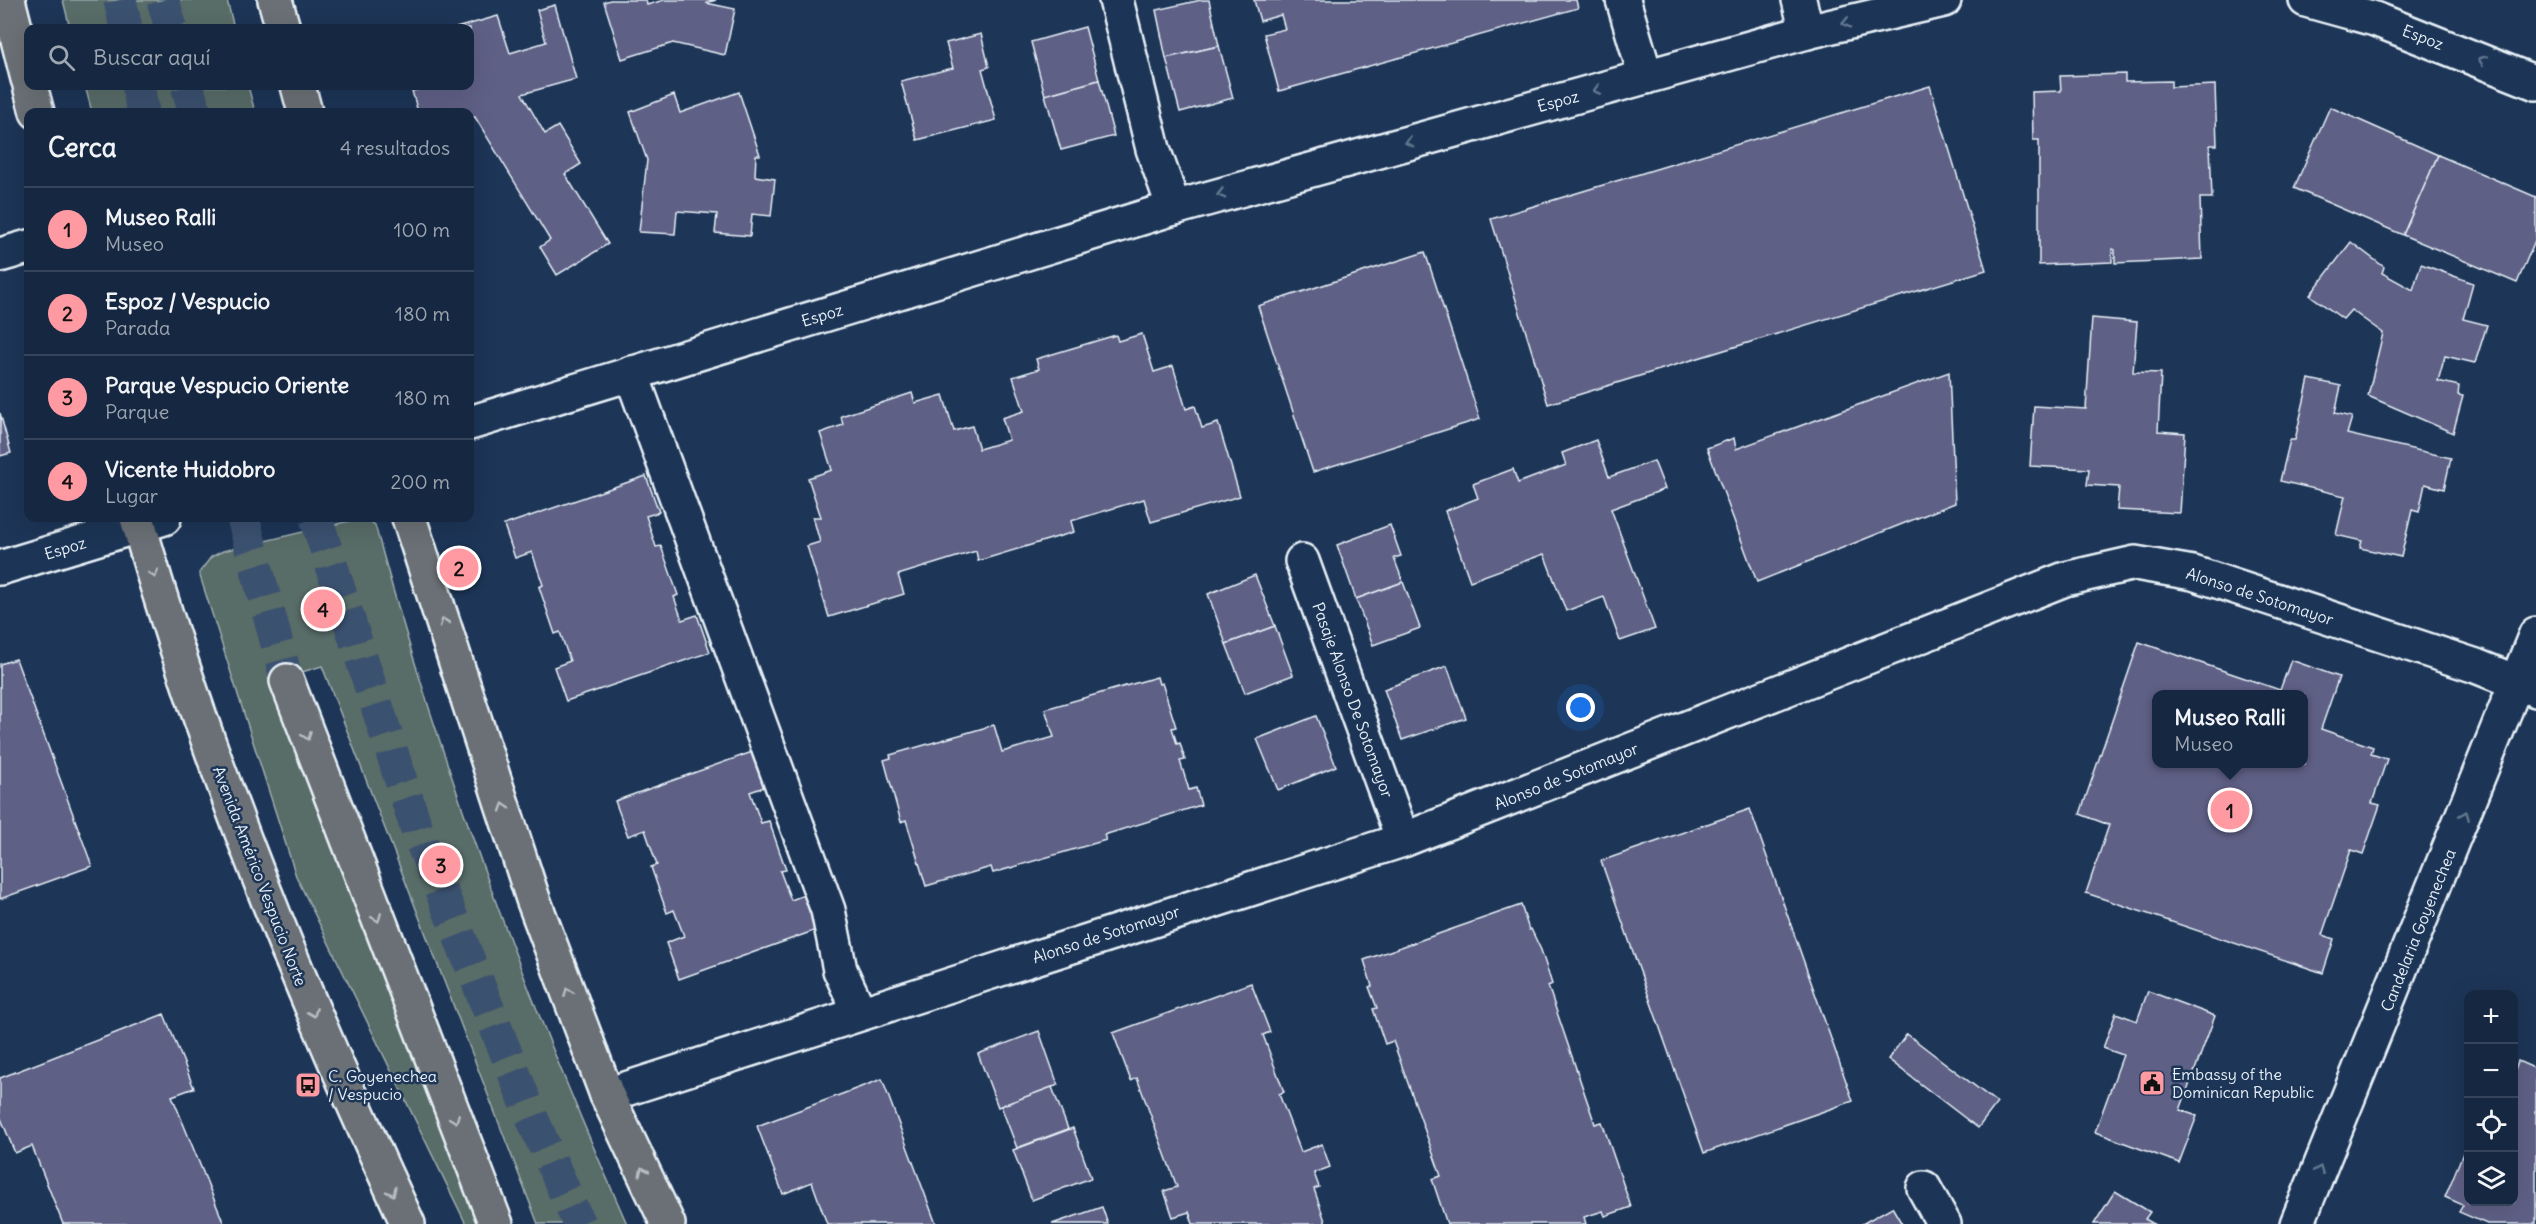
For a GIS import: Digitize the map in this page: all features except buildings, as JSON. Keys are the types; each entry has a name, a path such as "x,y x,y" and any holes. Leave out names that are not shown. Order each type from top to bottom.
{"main road":[{"path":"8,0 24,63"},
{"path":"275,0 282,24"},
{"path":"31,90 36,108"},
{"path":"299,90 304,108"},
{"name":"Avenida Américo Vespucio Norte","path":"148,522 190,685 250,856 363,1131 408,1224"},
{"path":"411,522 533,899 607,1095 668,1224"},
{"path":"287,681 496,1224"}],"street":[{"path":"1116,0 1153,149 1173,207"},
{"path":"1623,0 1646,77"},
{"path":"1799,0 1807,32"},
{"name":"Espoz","path":"474,422 1173,207 1807,32 1944,0"},
{"name":"Espoz","path":"2306,0 2394,26 2536,83"},
{"path":"0,255 24,248"},
{"path":"631,374 828,910 840,969 860,1012"},
{"name":"Espoz","path":"0,568 141,522"},
{"name":"Pasaje Alonso De Sotomayor","path":"1302,561 1403,840"},
{"name":"Alonso de Sotomayor","path":"607,1095 860,1012 1403,840 2065,579 2135,563 2193,573 2527,686"},
{"name":"Candelaria Goyenechea","path":"2297,1224 2527,686 2536,634"},
{"path":"1924,1188 1944,1224"}],"green space":[{"path":"63,0 227,0 233,24 69,24"},
{"path":"86,90 249,90 254,108 91,108"},
{"path":"345,522 371,522 375,525 428,704 488,879 554,1053 627,1224 538,1224 322,666 275,680 480,1224 466,1224 296,876 199,573 211,557 223,551"}],"tunnel":[{"path":"120,0 125,24"},
{"path":"163,0 170,24"},
{"path":"139,90 142,108"},
{"path":"188,90 194,108"},
{"path":"244,522 287,681"},
{"path":"317,522 418,833 532,1118 579,1224"}],"place":[{"name":"Espoz / Vespucio","path":"459,568"},
{"name":"Vicente Huidobro","path":"323,609"},
{"name":"Museo Ralli","path":"2230,810"},
{"name":"Parque Vespucio Oriente","path":"441,865"},
{"name":"Embassy of the Dominican Republic","path":"2152,1083"},
{"name":"C. Goyenechea / Vespucio","path":"308,1085"}]}
